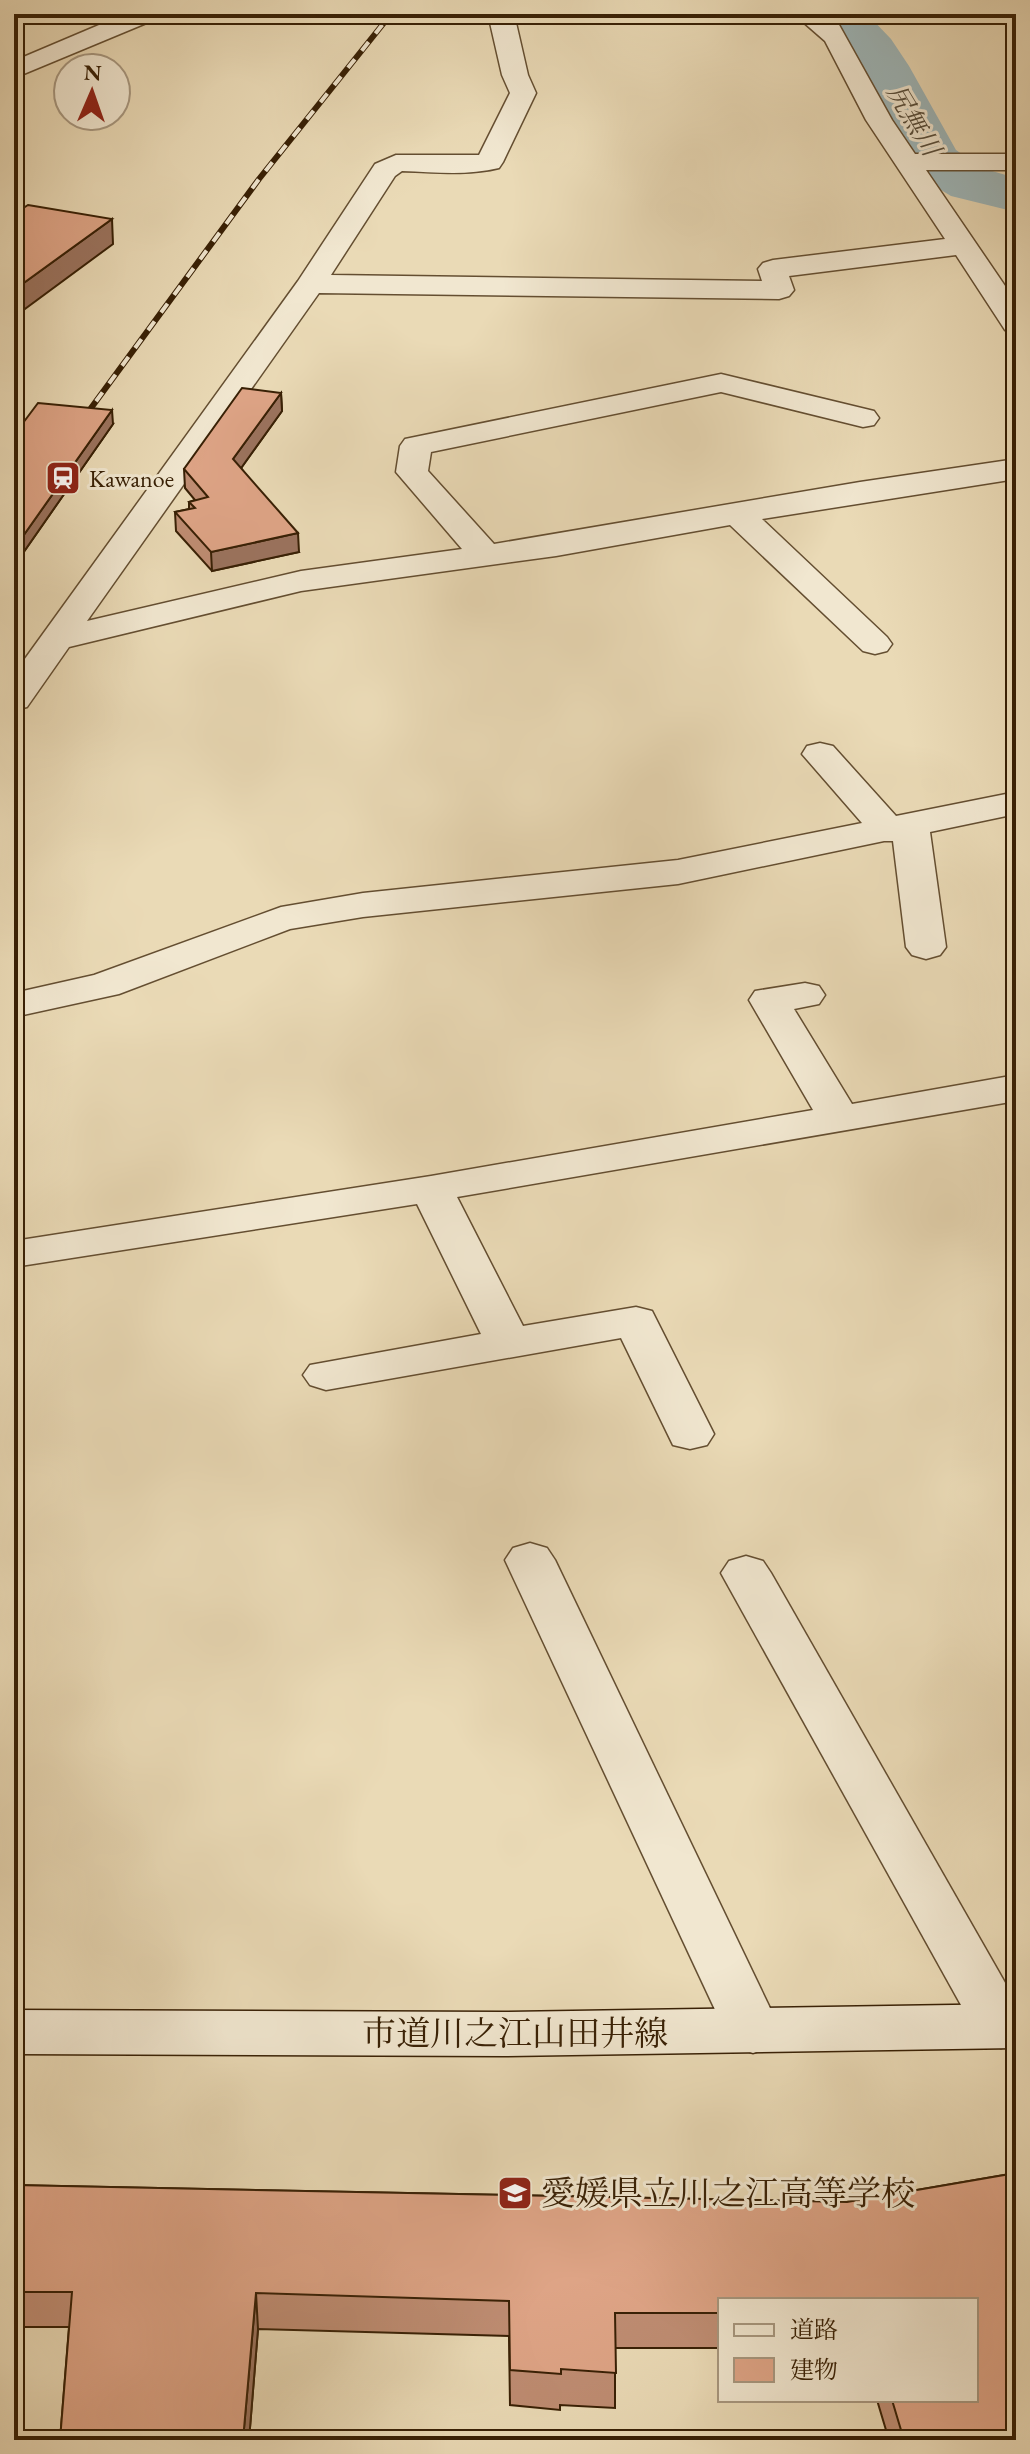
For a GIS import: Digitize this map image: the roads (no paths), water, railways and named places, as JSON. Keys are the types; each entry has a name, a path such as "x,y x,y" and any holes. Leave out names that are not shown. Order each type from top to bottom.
{"street":[{"path":"14,70 147,14"},
{"path":"14,699 311,284 385,170 396,163 463,165 489,162 523,93 515,75 501,14"},
{"path":"807,14 829,28 838,41 879,120 1016,324"},
{"path":"65,19 102,33"},
{"path":"906,162 1016,162"},
{"path":"311,284 779,290 773,269 962,246"},
{"path":"485,555 412,472 416,446 721,383 863,418"},
{"path":"57,639 301,581 556,546 860,492 1016,469"},
{"path":"737,514 875,644"},
{"path":"841,652 910,636"},
{"path":"820,754 899,828 926,947"},
{"path":"14,1005 105,985 281,919 363,905 678,872 1016,803"},
{"path":"805,995 769,1000 839,1118"},
{"path":"14,1254 431,1189 1016,1088"},
{"path":"431,1189 509,1343"},
{"path":"326,1375 636,1321 690,1434"},
{"path":"530,1560 753,2031"},
{"path":"746,1573 1008,2026"},
{"name":"市道川之江山田井線","path":"14,2032 753,2031 1008,2026"}],"waterway":[{"name":"尻無川","path":"834,14 861,36 872,50 926,146 941,166 971,184 1016,195"}],"railway":[{"path":"83,419 259,179 391,14"},
{"path":"82,421 85,417"}],"place":[{"name":"Kawanoe","path":"63,478"},
{"name":"愛媛県立川之江高等学校","path":"515,2193"}]}
